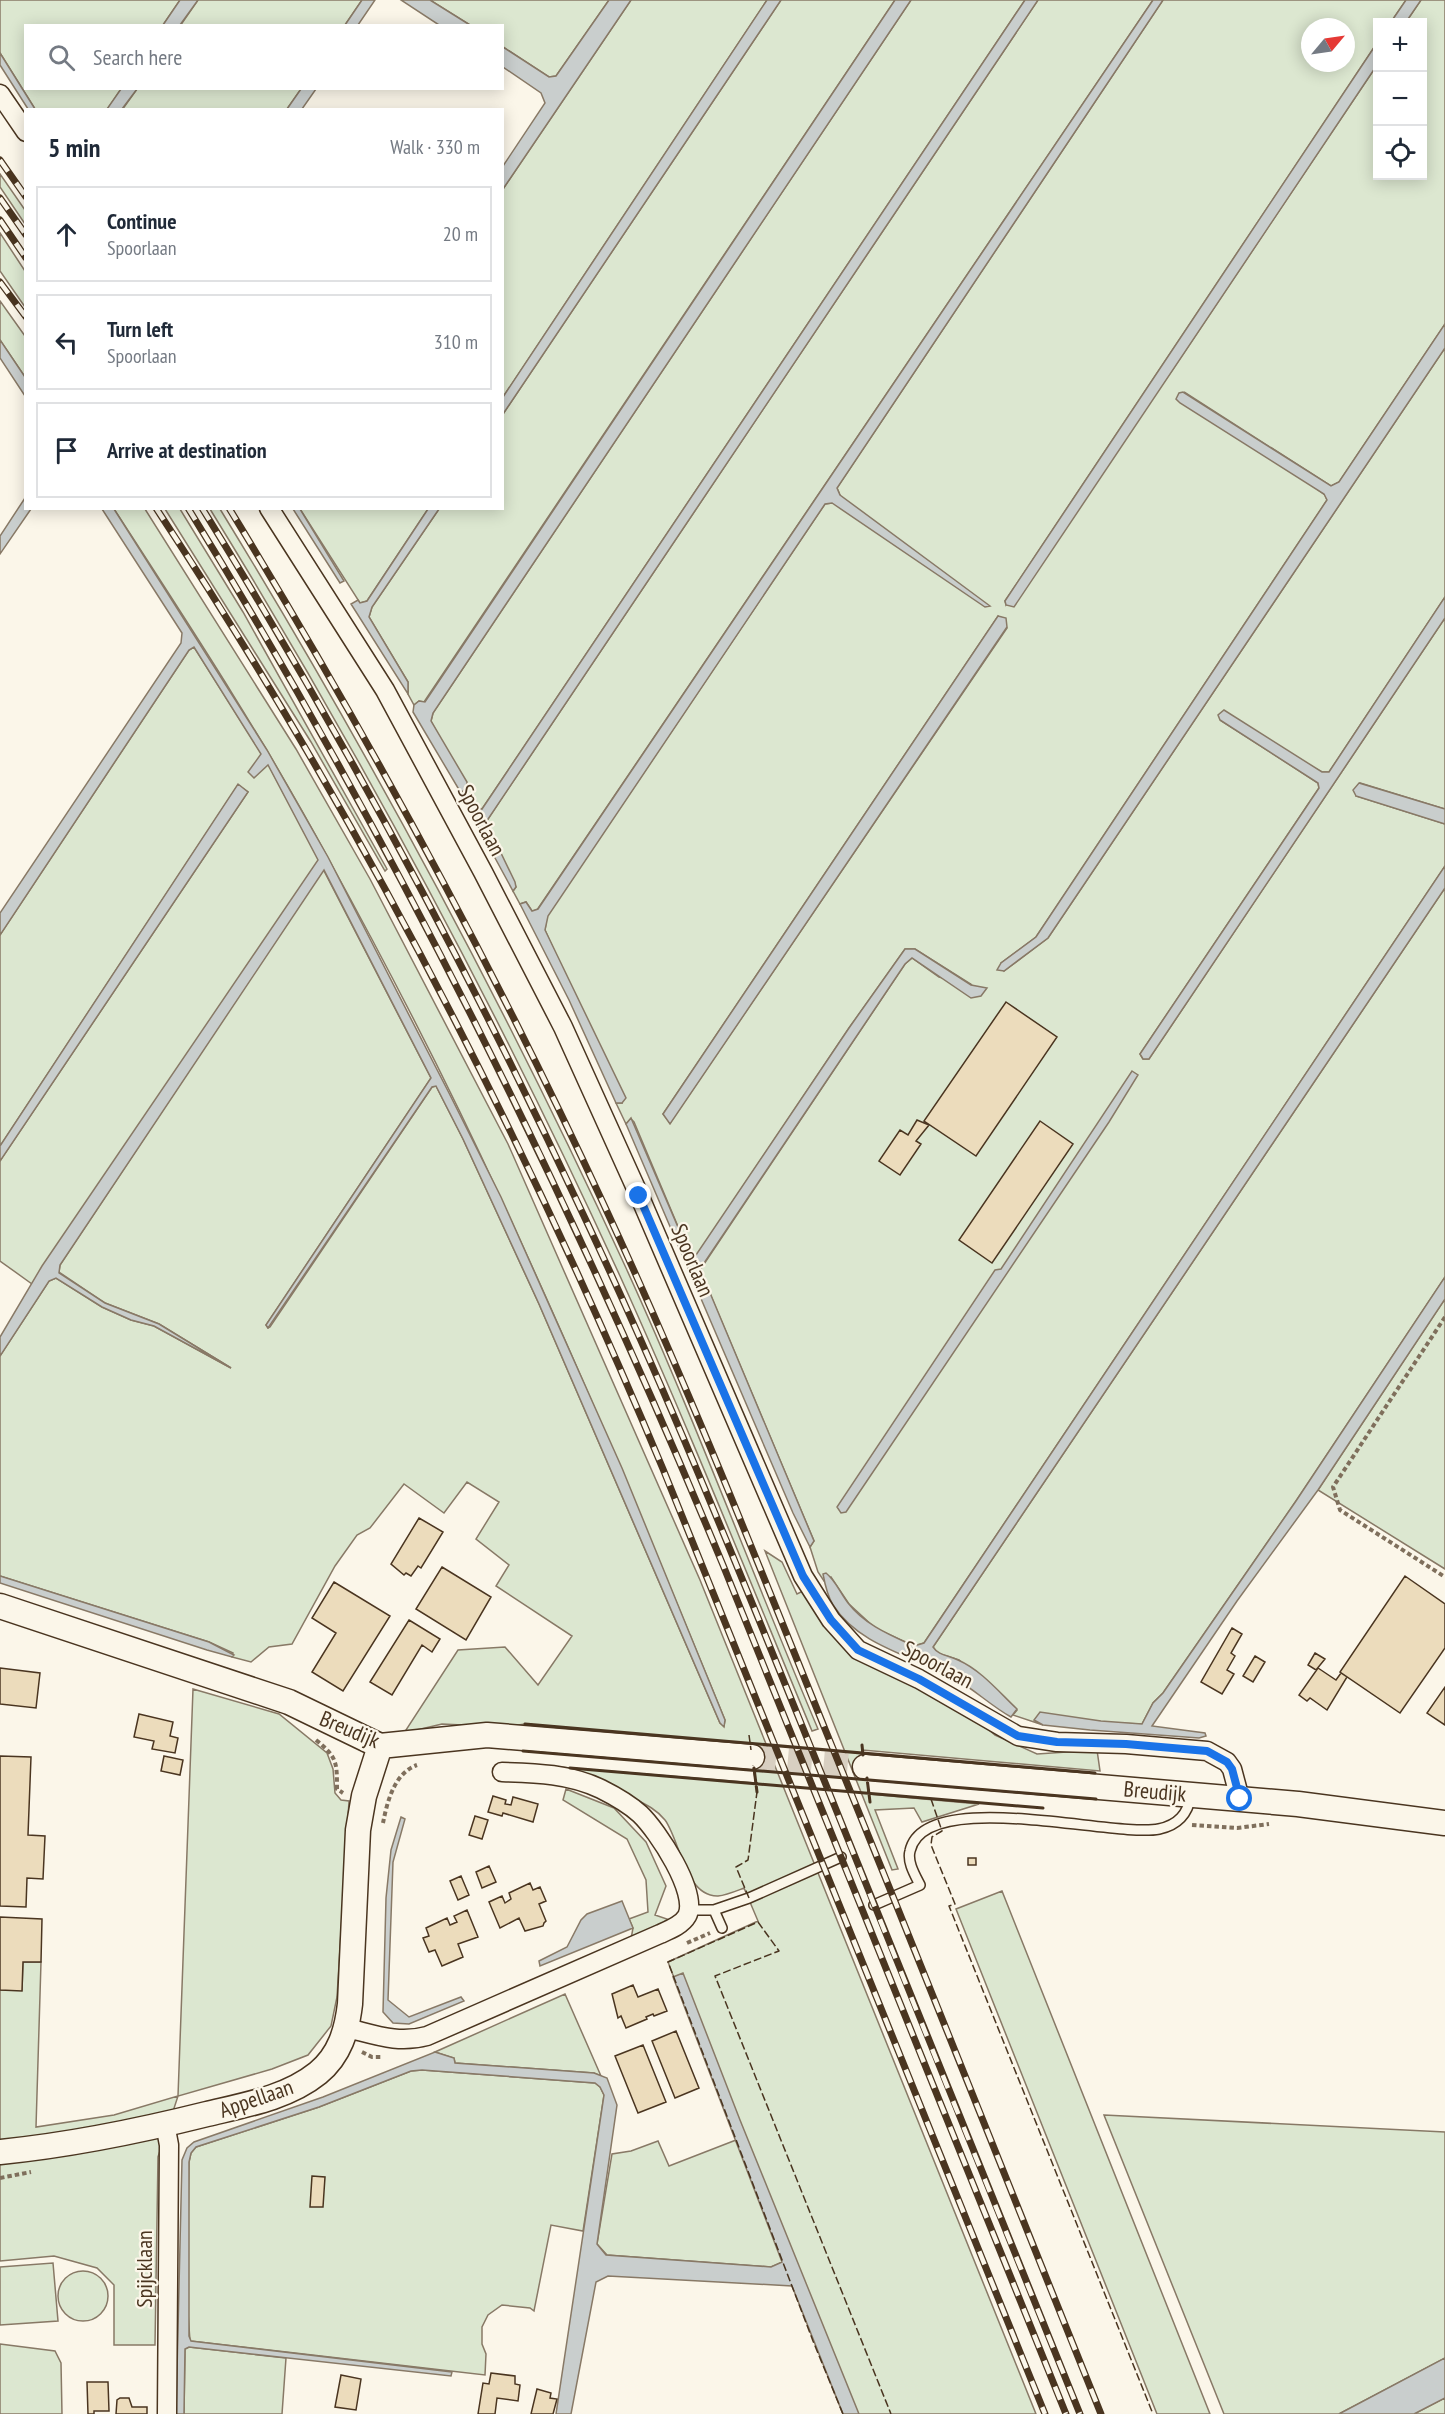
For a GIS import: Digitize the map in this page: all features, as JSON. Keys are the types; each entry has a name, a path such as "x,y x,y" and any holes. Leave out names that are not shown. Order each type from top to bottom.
{"street":[{"path":"0,94 24,129"},
{"name":"Spoorlaan","path":"270,510 385,690 563,1028 639,1196 803,1576 831,1620 858,1650 919,1679 1018,1736 1057,1742 1115,1743 1193,1749 1218,1755 1232,1769 1240,1799"},
{"name":"Breudijk","path":"0,1606 289,1702 380,1746 487,1735 752,1757"},
{"name":"Appellaan","path":"0,2152 101,2139 262,2100 291,2089 319,2072 338,2050 347,2028 358,1830 364,1796 380,1746"},
{"name":"Breudijk","path":"865,1767 1298,1804 1445,1823"},
{"path":"347,2028 397,2041 427,2036 660,1934 679,1924 687,1916 689,1904 684,1884 668,1852 641,1815 624,1801 575,1778 502,1772"},
{"name":"Spijcklaan","path":"165,2124 169,2145 167,2414"}],"lane":[{"path":"874,1905 920,1885 909,1857 910,1848 916,1838 939,1824 957,1819 1003,1818 1160,1829 1174,1824 1184,1816 1192,1794"},
{"path":"688,1910 699,1912 714,1910 749,1898 841,1857"},
{"path":"714,1910 722,1928"}],"path":[{"path":"1445,1317 1333,1487 1340,1510 1445,1577"}],"green space":[{"path":"0,0 180,0 164,24 24,24 24,90 120,90 108,108 34,108 0,53"},
{"path":"198,0 362,0 346,24 181,24"},
{"path":"430,0 609,0 556,76 549,77 504,48 504,24 468,24"},
{"path":"631,0 767,0 504,395 504,188"},
{"path":"781,0 895,0 424,702 419,701 414,705 408,694 408,682 369,617 372,607 438,510 504,510 504,413"},
{"path":"911,0 1025,0 482,809 472,806 470,812 461,793 466,788 431,721 433,713"},
{"path":"1038,0 1153,0 537,910 532,911 526,902 520,904 513,891 516,887 486,822"},
{"path":"1163,0 1406,0 1394,18 1373,18 1373,49 1005,601 1006,605 1173,369 1373,71 1373,180 1427,180 1427,18 1409,18 1421,0 1445,0 1445,324 1339,482 1331,486 1184,392 1325,495 1327,500 1036,937 1001,963 1004,971 1048,938 1445,348 1445,597 1329,772 1322,772 1220,720 1318,783 1319,788 1140,1054 1143,1059 1149,1059 1445,618 1445,809 1360,783 1356,796 1445,824 1445,866 924,1643 914,1646 875,1628 849,1604 831,1577 824,1581 818,1572 810,1547 814,1541 700,1270 905,964 912,958 939,977 972,985 915,949 905,949 849,1028 697,1255 690,1255 634,1122 631,1119 626,1124 616,1103 622,1103 545,930 547,916 825,504 832,503 840,495 837,488","holes":["998,616 1007,628 670,1123 663,1114"]},
{"path":"136,90 300,90 288,108 123,108"},
{"path":"0,174 24,209 24,223 0,187"},
{"path":"0,233 24,269 24,306 0,271"},
{"path":"0,301 24,335 24,376 0,340"},
{"path":"115,510 146,510 296,749 370,879 508,1144 700,1580 1036,2414 843,2414 783,2262 771,2267 607,2255 597,2244 612,2154 631,2151 658,2141 669,2166 736,2140 668,1962 758,1921 744,1888 718,1896 707,1894 698,1887 685,1866 665,1820 652,1808 635,1799 509,1763 756,1783 750,1744 525,1724 504,1727 442,1724 404,1733 458,1650 505,1647 538,1685 572,1636 496,1586 509,1565 476,1539 499,1502 467,1482 444,1513 404,1484 370,1528 357,1535 335,1566 292,1644 269,1647 251,1662 232,1657 233,1653 209,1642 0,1576 0,1356 49,1281 56,1278 102,1307 131,1320 154,1326 231,1368 159,1324 105,1303 59,1272 60,1265 323,869 431,1078 266,1325 270,1327 432,1087 436,1086 539,1304 720,1723 724,1726 725,1720 588,1393 531,1263 439,1069 396,984 278,768"},
{"path":"166,510 181,510 243,612 387,869 385,871 311,742"},
{"path":"211,510 221,510 330,694 434,882 533,1074 651,1325 818,1729 812,1731 645,1332 574,1177 427,886 266,602"},
{"path":"301,510 427,510 367,601 360,603"},
{"path":"194,647 268,764 319,860 32,1284 0,1261 0,1161 248,792 238,785 0,1146 0,935 189,650"},
{"path":"1445,888 1445,1277 1296,1501 1163,1693 1153,1703 1142,1724 1034,1720 1043,1725 1013,1715 1017,1710 959,1660 937,1653 933,1647"},
{"path":"1445,1299 1445,1569 1318,1490"},
{"path":"765,1551 782,1562 797,1594 805,1590 847,1647 972,1715 995,1735 1037,1754 1097,1750 1100,1771 863,1750 869,1794 979,1804 922,1822 914,1808 875,1810 898,1869 892,1870"},
{"path":"193,1689 279,1714 327,1753 333,1769 335,1793 341,1800 349,1801 337,1997 331,2026 308,2055 272,2069 178,2096"},
{"path":"566,1789 614,1808 646,1842 666,1886 655,1915 667,1919 655,1931 631,1939 633,1928 629,1919 648,1912 646,1880 627,1839 563,1800"},
{"path":"1002,1891 1210,2414 1157,2414 956,1909"},
{"path":"23,1962 41,1962 36,2127 114,2115 178,2096 158,2157 155,2345 114,2345 114,2285 97,2268 54,2256 0,2261 0,1990 22,1990"},
{"path":"565,1994 601,2076 594,2073 455,2063 454,2058 435,2052"},
{"path":"411,2071 595,2083 604,2095 583,2231 551,2225 534,2311 530,2308 502,2305 488,2315 482,2327 482,2344 486,2354 485,2375 190,2341 187,2299 189,2162 191,2153 196,2147 319,2107"},
{"path":"1104,2115 1445,2132 1445,2358 1339,2414 1224,2414"},
{"path":"53,2263 58,2321 0,2325 0,2267"},
{"path":"78,2271 88,2271 101,2278 108,2291 108,2301 101,2314 88,2321 78,2321 69,2317 62,2310 58,2301 58,2291 62,2282 69,2275"},
{"path":"0,2344 55,2351 61,2363 62,2414 0,2414"},
{"path":"189,2347 286,2358 282,2414 184,2414 185,2349"},
{"path":"1445,2398 1445,2414 1414,2414"}],"shaded area":[{"path":"180,0 198,0 181,24 164,24"},
{"path":"362,0 375,0 359,24 346,24"},
{"path":"401,0 430,0 468,24 437,24"},
{"path":"609,0 631,0 504,188 504,164 545,103 541,93 504,68 504,48 549,77 556,76"},
{"path":"767,0 781,0 504,413 504,395"},
{"path":"895,0 911,0 433,713 431,721 467,782 466,788 461,793 413,712 414,705 419,701 425,702"},
{"path":"1025,0 1038,0 486,822 515,882 516,887 513,891 470,812 472,806 482,809"},
{"path":"1153,0 1163,0 837,488 840,495 990,606 985,607 832,503 825,504 548,916 545,930 626,1098 622,1103 616,1103 569,1000 520,904 526,902 532,911 538,909"},
{"path":"1406,0 1421,0 1409,18 1394,18"},
{"path":"1373,49 1373,71 1014,607 1006,605 1005,601"},
{"path":"0,53 34,108 27,108 0,65"},
{"path":"120,90 136,90 123,108 108,108"},
{"path":"300,90 315,90 303,108 288,108"},
{"path":"1445,324 1445,348 1048,938 1004,971 997,970 1001,963 1036,937 1327,500 1324,494 1180,403 1176,399 1179,393 1183,392 1331,486 1339,482"},
{"path":"0,340 24,376 24,394 0,358"},
{"path":"24,500 24,510 30,510 0,554 0,536"},
{"path":"103,510 115,510 267,750 328,857 449,1093 501,1197 622,1468 725,1720 724,1727 720,1723 539,1304 436,1086 432,1087 268,1328 266,1325 431,1078 324,870 60,1265 59,1273 105,1303 159,1324 231,1368 154,1326 131,1320 102,1307 56,1278 49,1281 0,1356 0,1337 42,1266 318,860 268,765 254,778 248,772 261,754 194,647 189,650 0,935 0,913 181,643 182,633"},
{"path":"294,510 301,510 344,581 340,583"},
{"path":"427,510 438,510 372,607 369,617 408,682 408,694 351,604 358,600 360,603 367,601"},
{"path":"1445,597 1445,618 1149,1059 1143,1059 1140,1054 1319,788 1318,783 1220,720 1218,715 1224,710 1322,772 1329,772"},
{"path":"998,616 1006,618 1007,627 670,1124 663,1114"},
{"path":"1359,783 1445,809 1445,824 1356,796 1353,790"},
{"path":"238,784 248,792 0,1161 0,1146"},
{"path":"1445,866 1445,888 933,1647 941,1654 974,1669 989,1682 1017,1709 1011,1717 954,1678 888,1649 857,1631 833,1605 823,1574 826,1573 829,1576 848,1603 870,1623 914,1646 924,1643"},
{"path":"905,949 915,949 971,985 987,988 981,996 971,998 912,958 905,964 700,1269 814,1541 810,1547 793,1513 626,1124 631,1118 690,1255 696,1255"},
{"path":"1132,1071 1138,1075 1109,1122 846,1512 841,1513 837,1507 995,1270 1001,1269"},
{"path":"1445,1277 1445,1299 1318,1490 1237,1601 1152,1726 1205,1733 1206,1736 1199,1738 1090,1730 1043,1725 1034,1720 1040,1712 1101,1721 1142,1724 1153,1703 1163,1693 1296,1501"},
{"path":"0,1576 209,1642 234,1655 232,1657 207,1650 0,1583"},
{"path":"401,1817 405,1819 393,1862 388,2000 409,2017 461,1997 464,2001 409,2024 393,2023 383,2012 386,1898 391,1850"},
{"path":"622,1901 633,1928 540,1966 539,1961 567,1947 581,1920 587,1914"},
{"path":"683,1973 859,2414 843,2414 792,2286 608,2276 596,2282 571,2414 556,2414 604,2095 595,2083 422,2070 411,2071 319,2107 196,2147 191,2153 189,2162 189,2336 191,2341 452,2372 451,2376 189,2347 185,2349 184,2414 176,2414 182,2160 187,2148 194,2142 323,2097 435,2052 454,2058 455,2063 594,2073 607,2078 617,2105 597,2244 606,2255 771,2267 782,2262 673,1977"},
{"path":"1445,2358 1445,2398 1414,2414 1339,2414"}],"building":[{"path":"1006,1002 1057,1037 976,1156 924,1121"},
{"path":"917,1120 929,1125 916,1141 921,1144 900,1175 879,1161 900,1130 908,1135"},
{"path":"1040,1121 1073,1144 992,1263 959,1240"},
{"path":"419,1518 443,1532 421,1568 418,1566 411,1576 406,1573 404,1575 391,1564"},
{"path":"442,1567 491,1597 466,1640 416,1609"},
{"path":"1405,1576 1445,1604 1445,1648 1400,1713 1340,1672"},
{"path":"334,1582 390,1616 343,1691 312,1672 336,1633 312,1618"},
{"path":"409,1620 440,1639 432,1652 422,1645 392,1695 370,1682"},
{"path":"1232,1628 1242,1634 1231,1653 1235,1656 1227,1670 1234,1674 1222,1694 1201,1682"},
{"path":"1315,1653 1325,1659 1316,1670 1308,1665"},
{"path":"1255,1656 1265,1662 1253,1682 1243,1676"},
{"path":"0,1668 40,1673 36,1708 0,1704"},
{"path":"1318,1668 1336,1680 1341,1673 1347,1677 1327,1710 1310,1698 1307,1701 1299,1695"},
{"path":"1445,1687 1445,1725 1427,1713"},
{"path":"139,1714 173,1722 170,1736 178,1738 175,1753 152,1749 154,1741 134,1737"},
{"path":"0,1756 31,1757 28,1835 45,1836 43,1879 27,1878 26,1907 0,1906"},
{"path":"164,1756 183,1760 180,1775 161,1771"},
{"path":"493,1796 506,1800 505,1804 511,1805 513,1797 538,1804 533,1822 503,1813 502,1816 488,1812"},
{"path":"475,1816 488,1820 482,1839 469,1835"},
{"path":"968,1858 976,1858 976,1865 968,1865"},
{"path":"489,1866 496,1882 482,1888 476,1872"},
{"path":"461,1876 469,1895 458,1900 450,1881"},
{"path":"530,1883 533,1890 540,1887 546,1901 539,1904 546,1921 543,1926 525,1931 519,1918 500,1928 489,1902 502,1896 505,1903 511,1899 509,1893"},
{"path":"467,1910 478,1937 458,1944 463,1957 442,1966 435,1950 429,1952 423,1938 429,1936 426,1928 447,1918 450,1925 457,1922 454,1916"},
{"path":"0,1917 42,1919 41,1962 23,1962 22,1991 0,1990"},
{"path":"633,1985 638,1997 658,1989 667,2011 654,2016 653,2014 626,2028 621,2016 618,2018 612,1994"},
{"path":"676,2031 699,2088 675,2098 652,2041"},
{"path":"643,2045 666,2102 638,2113 615,2056"},
{"path":"312,2176 325,2177 323,2207 310,2207"},
{"path":"491,2373 515,2376 515,2384 520,2385 518,2401 497,2398 495,2414 478,2414 483,2383 489,2384"},
{"path":"341,2375 361,2379 356,2410 335,2407"},
{"path":"87,2382 108,2382 109,2411 94,2411 94,2414 88,2414"},
{"path":"537,2389 551,2393 550,2398 557,2399 553,2414 531,2414"},
{"path":"129,2398 132,2407 147,2407 147,2414 116,2414 117,2400"}],"tunnel":[{"path":"752,1757 865,1767"}],"railway":[{"path":"0,160 24,194"},
{"path":"0,198 24,232"},
{"path":"0,220 24,255"},
{"path":"0,282 24,314"},
{"path":"157,510 300,739 367,857 432,976 553,1220 663,1469 1045,2414"},
{"path":"189,510 338,764 409,894 542,1159 605,1293 723,1565 1066,2414"},
{"path":"203,510 305,680 450,944 540,1124 617,1287 744,1583 1080,2414"},
{"path":"230,510 330,678 427,851 518,1027 604,1205 745,1531 1101,2414"}],"fence":[{"path":"749,1735 751,1750"},
{"path":"749,1898 736,1867 748,1860 757,1792 753,1765"},
{"path":"931,1799 942,1831 932,1837 931,1845 955,1904 949,1906 1153,2414"},
{"path":"843,2414 668,1962 758,1922 779,1951 715,1976 891,2414"}],"wall":[{"path":"525,1724 1095,1773"},
{"path":"862,1745 863,1755"},
{"path":"523,1751 1096,1799"},
{"path":"570,1768 1043,1808"},
{"path":"754,1768 757,1792"},
{"path":"867,1778 870,1802"}],"route":[{"path":"639,1196 803,1576 831,1620 858,1650 919,1679 1018,1736 1057,1742 1094,1742 1193,1749 1218,1755 1232,1769 1240,1799"}]}
